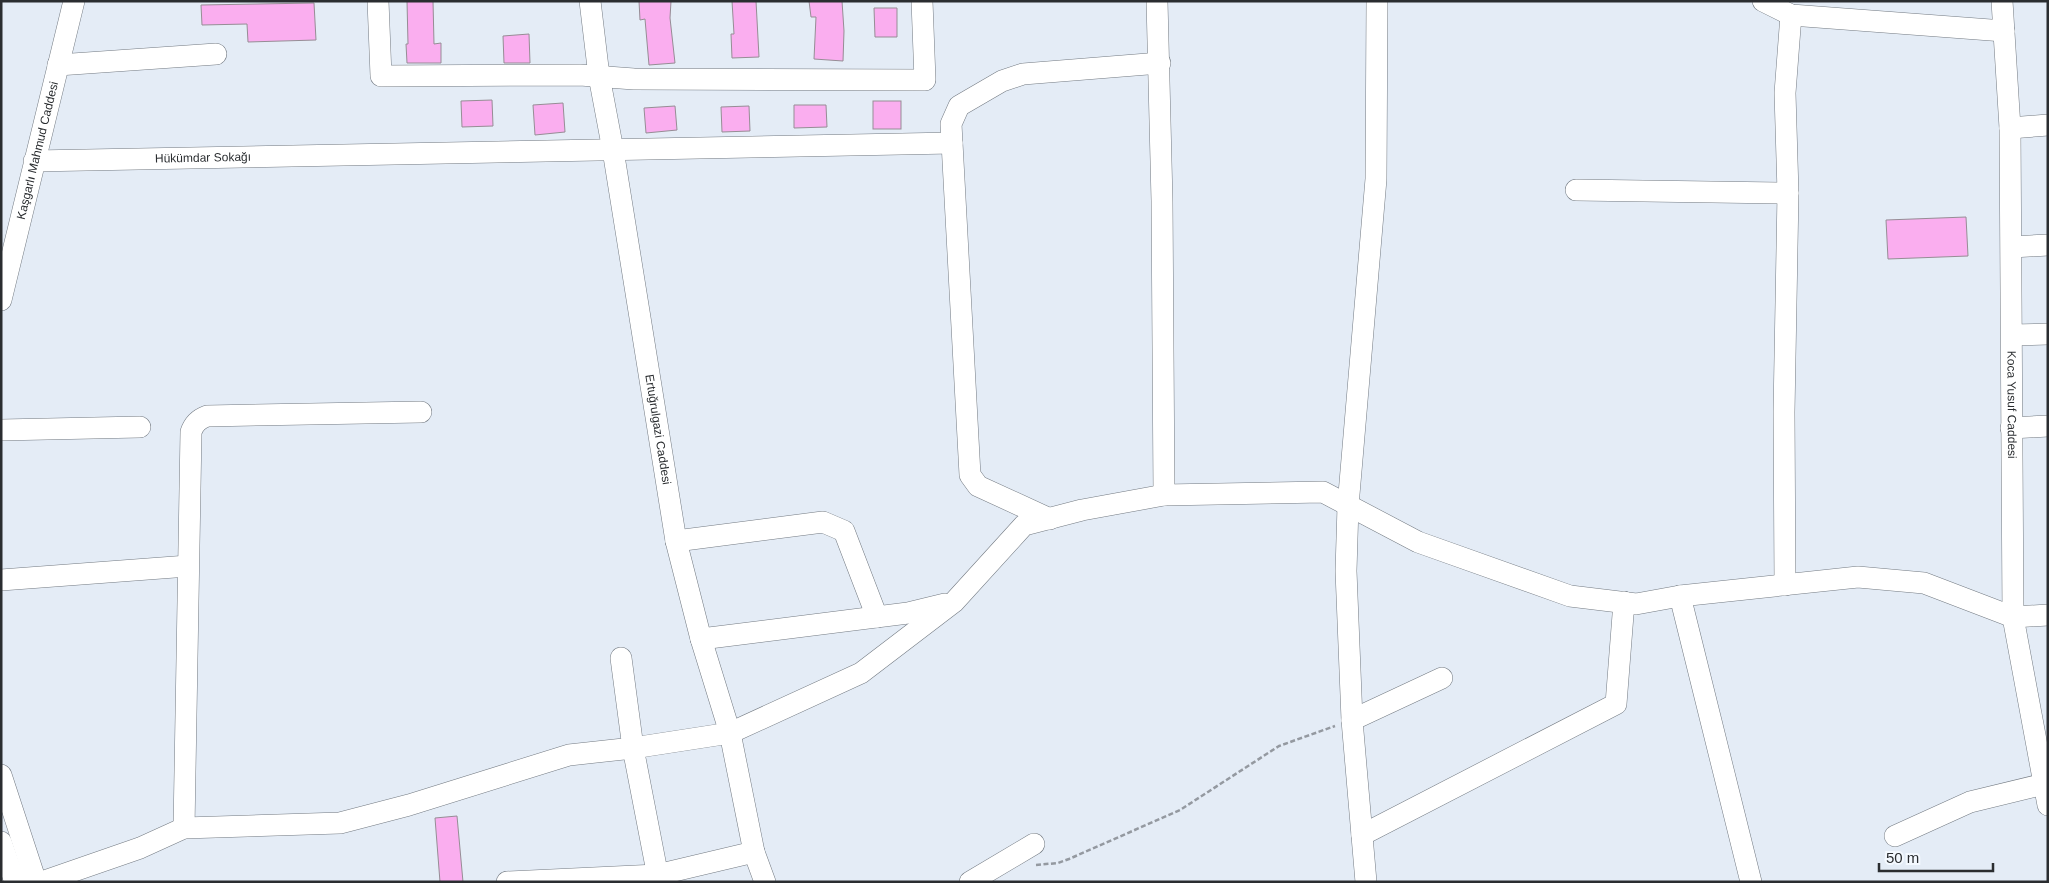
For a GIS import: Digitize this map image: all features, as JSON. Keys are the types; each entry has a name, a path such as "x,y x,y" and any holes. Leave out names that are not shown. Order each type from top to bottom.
{"street":[{"name":"Kaşgarlı Mahmud Caddesi","path":"1,300 74,1"},
{"path":"378,1 381,76 580,75 634,79 925,80 922,1"},
{"name":"Ertuğrulgazi Caddesi","path":"590,1 599,76 613,150 676,541 701,639 730,733 754,852 765,882"},
{"path":"1157,1 1160,63 1164,495"},
{"path":"1366,882 1352,720 1346,571 1348,506 1376,179 1377,1"},
{"path":"1763,1 1791,15 2004,31"},
{"name":"Koca Yusuf Caddesi","path":"2002,1 2010,128 2013,335 2011,428 2013,617 2044,753 2046,795"},
{"path":"1786,585 1784,412 1788,193 1786,93 1791,15"},
{"path":"58,65 216,54"},
{"path":"1050,519 978,486 970,475 951,124 959,106 1002,81 1024,74 1160,63"},
{"path":"2010,128 2048,125"},
{"name":"Hükümdar Sokağı","path":"34,161 952,143"},
{"path":"1576,190 1788,193"},
{"path":"2012,247 2048,245"},
{"path":"2013,335 2048,334"},
{"path":"184,828 191,432 193,426 207,416 421,412"},
{"path":"2011,428 2048,426"},
{"path":"1,430 140,427"},
{"path":"42,882 140,848 184,828 340,823 408,805 569,755 633,748 730,733 861,673 954,602 1024,525 1082,510 1164,495 1324,492 1418,542 1570,596 1636,604 1680,596 1858,577 1924,583 2013,617 2048,615"},
{"path":"676,541 823,522 844,531 877,617"},
{"path":"1,580 188,566"},
{"path":"1680,596 1751,882"},
{"path":"701,639 908,613 954,602"},
{"path":"1362,835 1616,704 1624,602"},
{"path":"621,658 633,748 658,878"},
{"path":"1352,720 1442,678"},
{"path":"1,775 36,882"},
{"path":"1895,836 1970,802 2046,795"},
{"path":"1,842 15,882"},
{"path":"970,882 1034,844"},
{"path":"507,882 658,878 754,852"}],"path":[{"path":"1011,857 1026,864 1036,865 1058,863 1069,859 1180,810 1279,746 1352,720"}],"building":[{"path":"407,1 433,1 434,44 441,43 441,63 407,63"},
{"path":"639,1 671,1 670,18 675,63 649,65 645,19 640,20"},
{"path":"732,1 756,1 759,57 732,58 731,34 734,34"},
{"path":"809,1 842,1 843,61 814,59 816,17 811,17"},
{"path":"314,3 316,40 248,42 247,24 202,25 201,5"},
{"path":"874,8 897,8 897,37 875,37"},
{"path":"529,34 530,63 504,63 503,36"},
{"path":"492,100 493,126 462,127 461,101"},
{"path":"873,101 901,101 901,129 873,129"},
{"path":"563,103 565,132 535,135 533,105"},
{"path":"794,105 826,105 827,127 794,128"},
{"path":"675,106 677,130 646,133 644,108"},
{"path":"749,106 750,131 722,132 721,107"},
{"path":"1966,217 1968,256 1888,259 1886,220"},
{"path":"457,816 463,882 440,882 435,818"}]}
